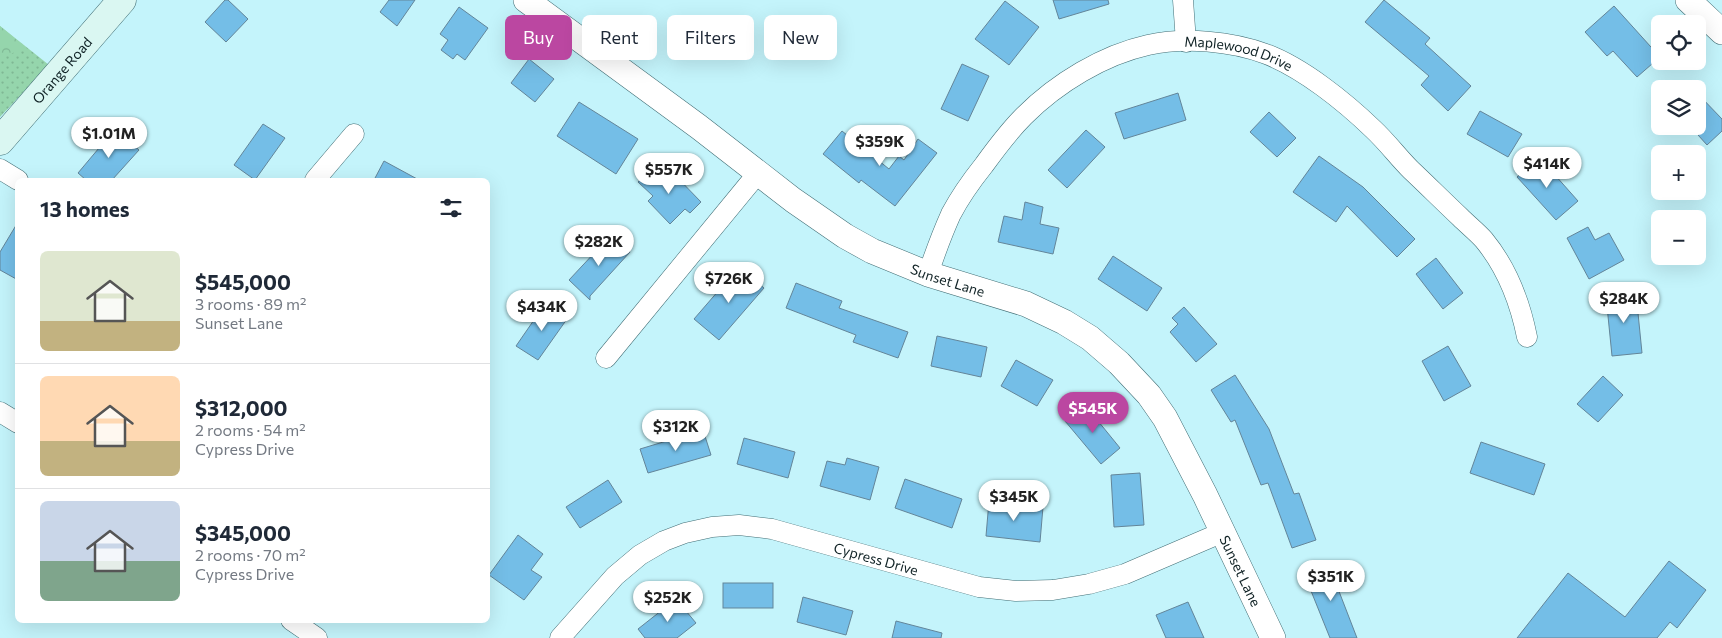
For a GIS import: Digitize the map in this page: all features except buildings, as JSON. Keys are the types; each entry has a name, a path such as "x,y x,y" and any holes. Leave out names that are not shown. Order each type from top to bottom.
{"main road":[{"name":"Orange Road","path":"0,141 122,0"}],"street":[{"name":"Sunset Lane","path":"526,0 699,127 793,200 845,236 872,251 928,274 1026,304 1064,322 1090,338 1119,363 1149,395 1165,418 1223,532 1273,638"},
{"path":"1183,0 1186,42"},
{"path":"1688,0 1722,32"},
{"name":"Maplewood Drive","path":"928,274 952,212 972,181 997,147 1026,114 1058,87 1089,68 1114,56 1148,45 1186,42 1215,43 1248,49 1267,55 1296,70 1338,98 1375,130 1402,161 1484,240 1501,265 1514,291 1527,336"},
{"path":"317,178 354,134"},
{"path":"0,169 15,178"},
{"path":"606,358 758,173"},
{"path":"0,412 15,421"},
{"name":"Cypress Drive","path":"560,638 615,576 640,555 678,536 712,527 739,525 772,529 979,587 1016,591 1053,590 1089,584 1125,574 1223,532"},
{"path":"295,623 317,638"}],"green space":[{"path":"0,26 49,65 0,117"},
{"path":"0,26 24,46 0,59"}]}
